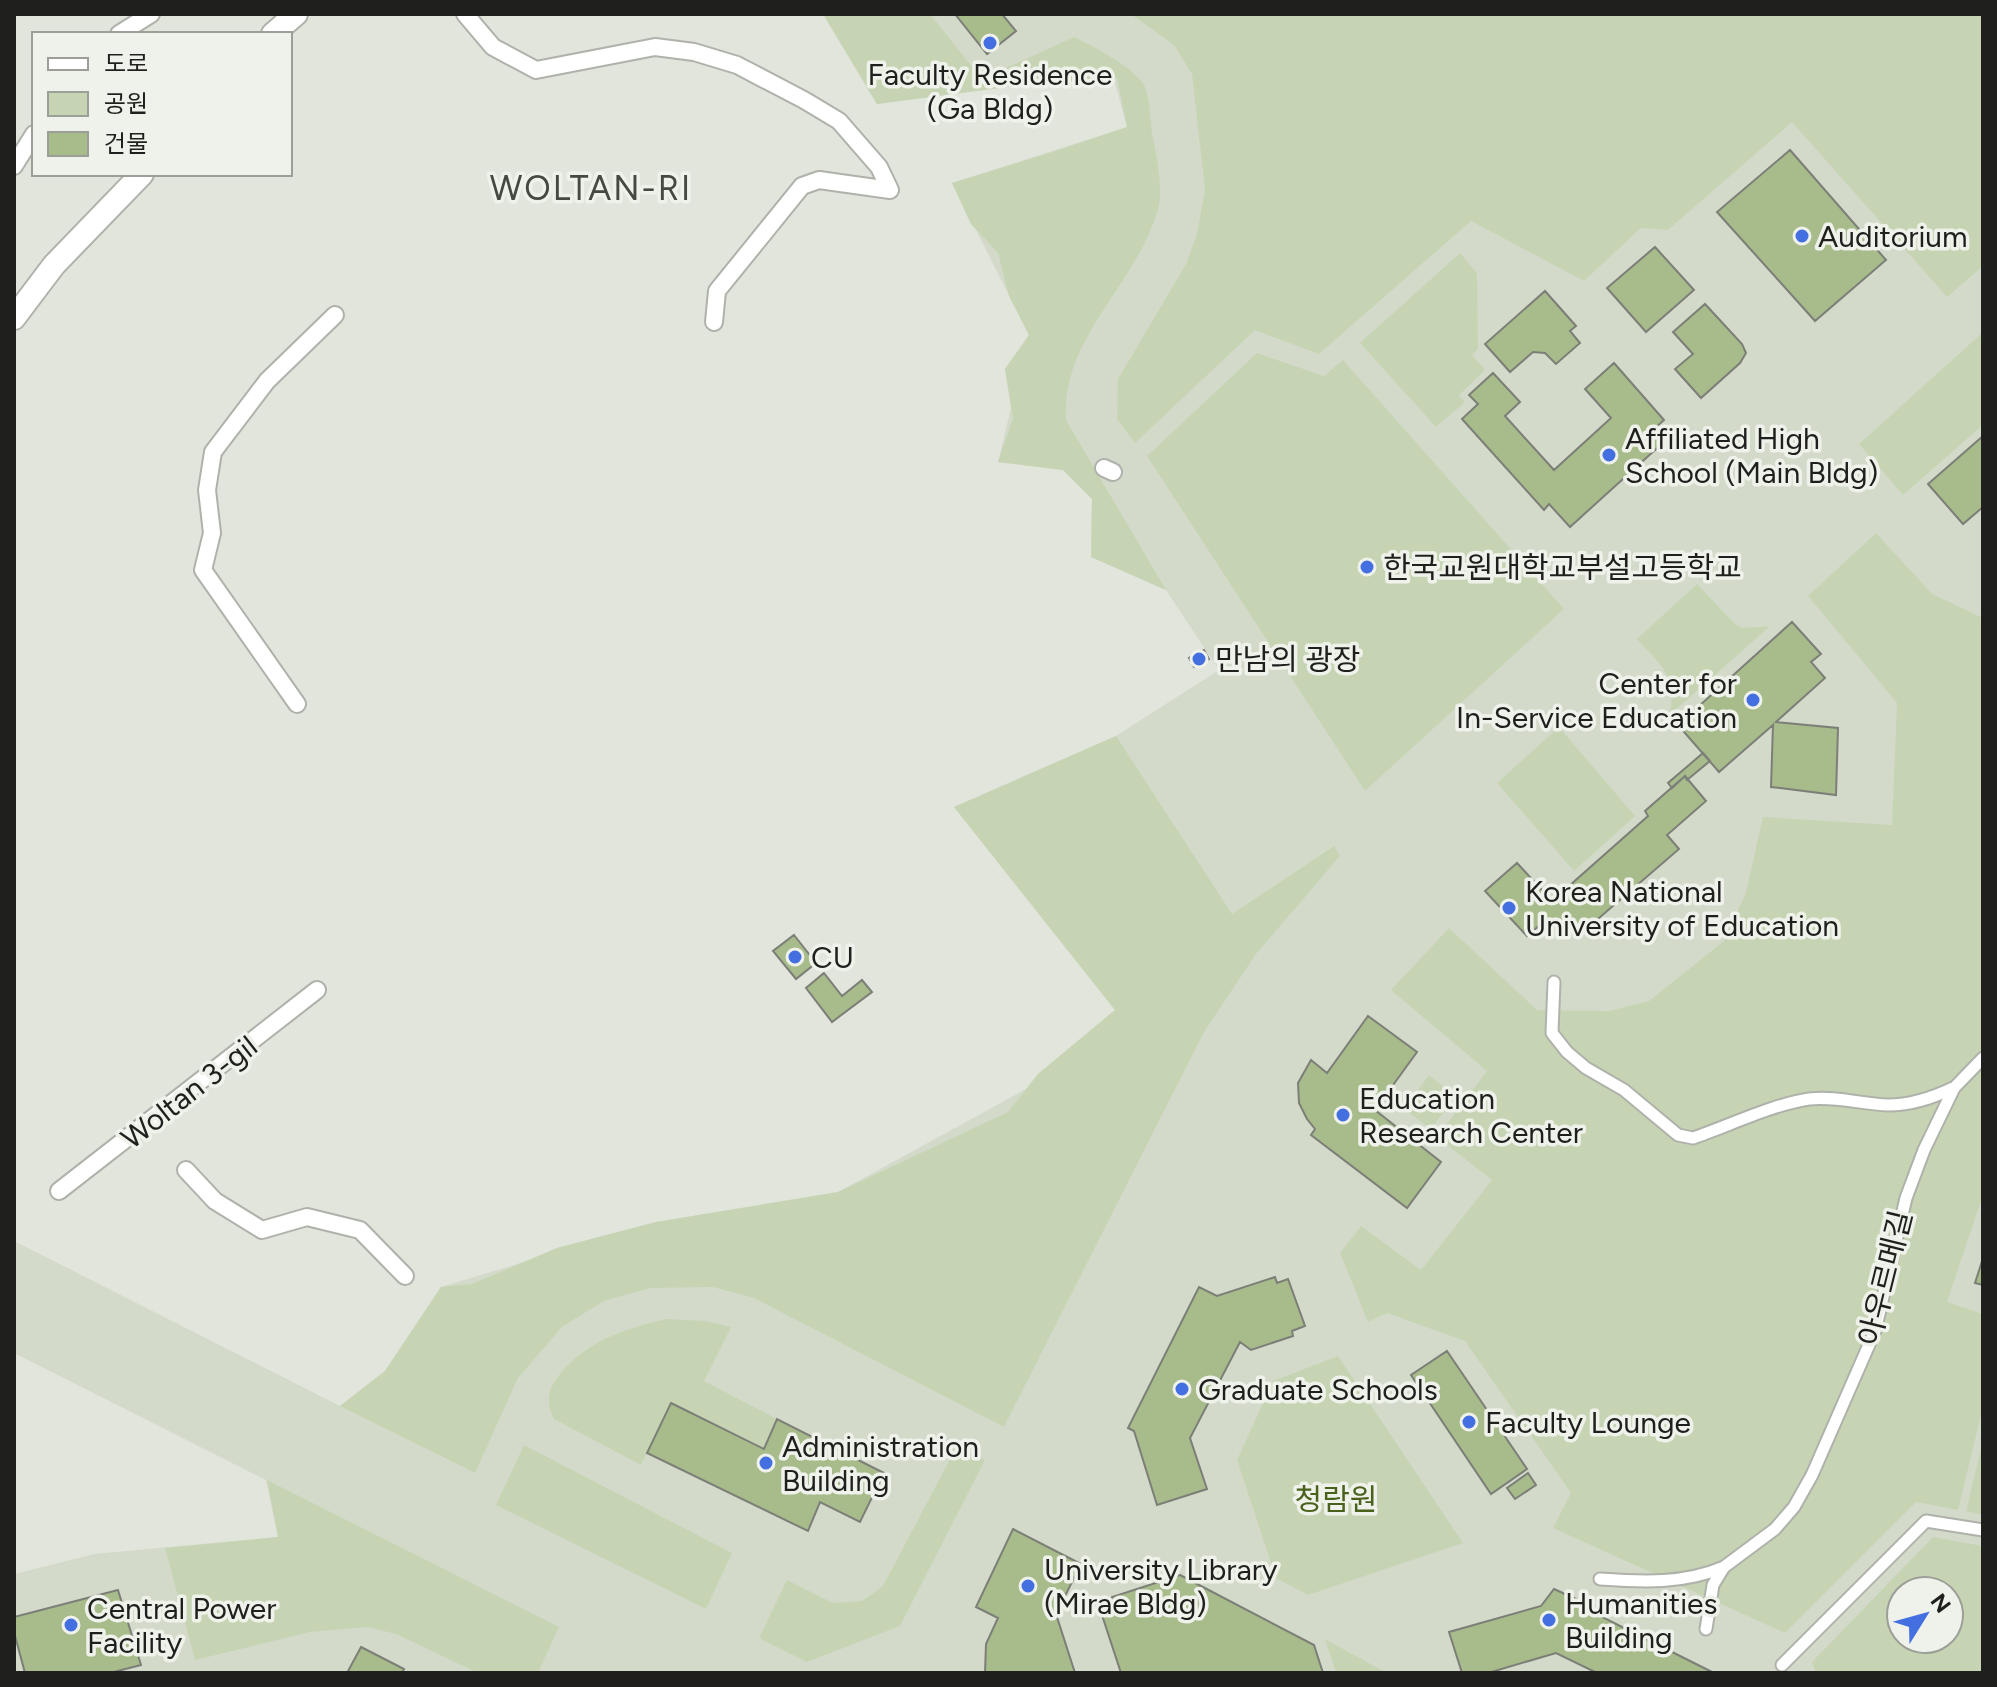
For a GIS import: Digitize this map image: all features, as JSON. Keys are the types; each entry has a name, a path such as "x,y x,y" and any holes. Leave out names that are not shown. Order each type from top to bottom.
{"main road":[{"path":"275,32 296,14"},
{"path":"14,318 54,265 140,176"}],"street":[{"path":"122,32 151,14"},
{"path":"465,14 493,47 536,70 655,47 694,52 737,65 839,121 879,167 890,190 819,180 802,186 717,291 714,322"},
{"path":"14,166 32,137"},
{"path":"297,704 203,570 212,533 207,490 213,452 267,381 335,315"},
{"path":"1554,982 1552,1033 1567,1052 1586,1068 1624,1090 1678,1135 1693,1138 1804,1100 1831,1097 1885,1105 1903,1104 1919,1102 1954,1088"},
{"name":"Woltan 3-gil","path":"59,1191 317,990"},
{"name":"아우르메길","path":"1600,1579 1642,1582 1703,1576 1724,1567 1775,1529 1794,1507 1812,1475 1875,1331 1906,1198 1938,1119 1954,1088 1983,1058"},
{"name":"Woltan 3-gil","path":"186,1170 215,1201 262,1230 307,1217 360,1230 405,1276"},
{"path":"1782,1665 1926,1521 1983,1530"},
{"path":"1706,1629 1713,1585 1724,1567"}],"shaded area":[{"name":"Korea National University of Education","path":"823,14 1983,14 1983,1673 14,1673 14,1574 94,1554 278,1537 266,1480 14,1353 14,1241 340,1406 385,1371 441,1287 527,1261 557,1248 656,1222 838,1192 1026,1089 1038,1074 1115,1010 954,807 1116,736 1219,670 1166,590 1091,557 1092,499 1063,470 998,462 1011,408 1005,369 1029,335 952,183 1127,127 1114,79 1029,84 877,104"}],"green space":[{"path":"823,14 930,14 982,79 1074,37 1122,64 1144,85 1158,169 1159,205 1136,260 1088,335 1076,362 1068,390 1066,420 1166,590 1091,557 1092,499 1063,470 998,462 1013,418 1005,369 1029,335 1009,296 998,253 971,224 952,183 1127,127 1117,78 1029,84 877,104"},
{"path":"1131,14 1983,14 1983,266 1947,297 1792,122 1668,230 1641,228 1584,281 1471,221 1319,354 1255,330 1135,443 1117,419 1118,379 1186,264 1197,234 1205,190 1192,74 1174,45"},
{"path":"1460,253 1477,273 1478,349 1472,355 1485,370 1459,395 1465,402 1436,427 1360,343"},
{"path":"1982,333 1983,425 1903,495 1859,444"},
{"path":"1257,353 1324,376 1343,360 1564,609 1365,791 1147,456"},
{"path":"1876,533 1932,594 1983,618 1983,1195 1947,1302 1983,1314 1983,1407 1958,1510 1916,1502 1785,1633 1553,1528 1571,1493 1465,1341 1387,1313 1368,1322 1340,1253 1361,1226 1421,1270 1492,1180 1437,1137 1487,1071 1391,990 1449,928 1537,1010 1609,1011 1649,1001 1724,941 1746,892 1763,817 1892,825 1897,703 1808,596"},
{"path":"1697,584 1735,624 1742,628 1770,626 1670,715 1671,690 1666,672 1637,639"},
{"path":"1559,727 1635,816 1574,871 1497,783"},
{"path":"1116,736 1232,914 1334,846 1340,856 1256,954 1204,1032 1004,1427 754,1298 713,1287 651,1288 604,1301 562,1327 518,1378 475,1473 340,1406 385,1371 441,1287 472,1284 557,1248 656,1222 838,1192 1008,1112 1038,1074 1115,1010 954,807"},
{"path":"1429,1075 1455,1096 1431,1129 1404,1109"},
{"path":"666,1319 706,1321 731,1327 704,1381 777,1419 764,1449 671,1403 641,1465 554,1419 549,1403 551,1388 579,1355 620,1333"},
{"name":"청람원","path":"1338,1356 1463,1543 1308,1595 1276,1578 1237,1460 1273,1381"},
{"path":"1983,1441 1983,1515 1966,1511"},
{"path":"524,1445 732,1553 706,1609 496,1505"},
{"path":"957,1446 985,1460 900,1626 807,1662 759,1638 787,1580 833,1603 862,1601 883,1586"},
{"path":"267,1480 559,1627 538,1673 478,1673 396,1634 367,1627 310,1632 195,1660 165,1548 278,1537"},
{"path":"1933,1537 1983,1546 1983,1673 1816,1673 1812,1662 1885,1587 1885,1655 1965,1655 1965,1575 1896,1575"},
{"path":"1325,1639 1387,1673 1336,1673"}],"building":[{"name":"Faculty Residence (Ga Bldg)","path":"955,14 1002,14 1016,31 987,54"},
{"name":"Auditorium","path":"1790,150 1886,260 1815,321 1717,212"},
{"path":"1655,247 1694,290 1646,332 1607,288"},
{"path":"1545,291 1576,326 1570,331 1580,343 1556,364 1545,353 1533,352 1510,372 1485,344"},
{"path":"1705,304 1742,344 1746,353 1740,363 1701,398 1675,369 1693,354 1673,332"},
{"name":"Affiliated High School (Main Bldg)","path":"1614,363 1664,420 1654,429 1665,441 1570,527 1549,504 1544,510 1462,419 1478,404 1469,395 1493,373 1520,402 1505,416 1554,470 1611,418 1585,389"},
{"path":"1983,436 1983,507 1963,524 1928,484"},
{"name":"Center for In-Service Education","path":"1792,622 1821,654 1811,662 1825,678 1776,722 1838,728 1836,795 1771,787 1773,725 1719,772 1678,725"},
{"name":"만남의 광장","path":"1204,650 1209,659 1194,667 1189,658"},
{"path":"1703,753 1710,761 1672,788 1668,783"},
{"path":"1685,776 1706,801 1667,835 1679,849 1584,931 1577,925 1540,925 1527,936 1485,891 1517,863 1552,901 1648,816 1645,811"},
{"name":"CU","path":"794,935 816,963 796,979 773,951"},
{"path":"824,973 842,996 862,980 872,992 832,1022 806,988"},
{"name":"Education Research Center","path":"1368,1016 1417,1052 1375,1110 1441,1162 1407,1208 1311,1135 1315,1129 1299,1103 1298,1083 1311,1060 1327,1073"},
{"path":"1983,1258 1983,1285 1975,1283"},
{"name":"Graduate Schools","path":"1275,1277 1277,1283 1288,1279 1305,1326 1292,1331 1293,1336 1251,1350 1240,1342 1190,1438 1207,1489 1157,1505 1134,1431 1128,1428 1199,1287 1217,1296"},
{"name":"Faculty Lounge","path":"1447,1351 1527,1469 1491,1494 1411,1375"},
{"name":"Administration Building","path":"671,1403 764,1449 777,1419 884,1473 860,1522 820,1502 808,1531 647,1453"},
{"path":"1528,1473 1536,1485 1515,1499 1507,1488"},
{"name":"University Library (Mirae Bldg)","path":"1013,1529 1081,1564 1056,1614 1075,1673 985,1673 986,1644 998,1618 976,1607"},
{"path":"1180,1575 1314,1645 1323,1673 1121,1673 1102,1615 1112,1597"},
{"name":"Humanities Building","path":"1554,1589 1587,1604 1584,1608 1714,1673 1597,1673 1556,1653 1488,1673 1462,1673 1449,1632 1541,1606"},
{"name":"Central Power Facility","path":"118,1590 141,1665 110,1673 25,1673 14,1632 14,1617"},
{"path":"361,1647 404,1669 402,1673 347,1673"}],"place":[{"name":"Faculty Residence (Ga Bldg)","path":"990,43"},
{"name":"Auditorium","path":"1802,236"},
{"name":"Affiliated High School (Main Bldg)","path":"1609,455"},
{"name":"한국교원대학교부설고등학교","path":"1367,567"},
{"name":"만남의 광장","path":"1199,659"},
{"name":"Center for In-Service Education","path":"1753,700"},
{"name":"Korea National University of Education","path":"1509,908"},
{"name":"CU","path":"795,957"},
{"name":"Education Research Center","path":"1343,1115"},
{"name":"Graduate Schools","path":"1182,1389"},
{"name":"Faculty Lounge","path":"1469,1422"},
{"name":"Administration Building","path":"766,1463"},
{"name":"University Library (Mirae Bldg)","path":"1028,1586"},
{"name":"Humanities Building","path":"1549,1620"},
{"name":"Central Power Facility","path":"71,1625"}],"district":[{"name":"WOLTAN-RI","path":"591,188"}]}
